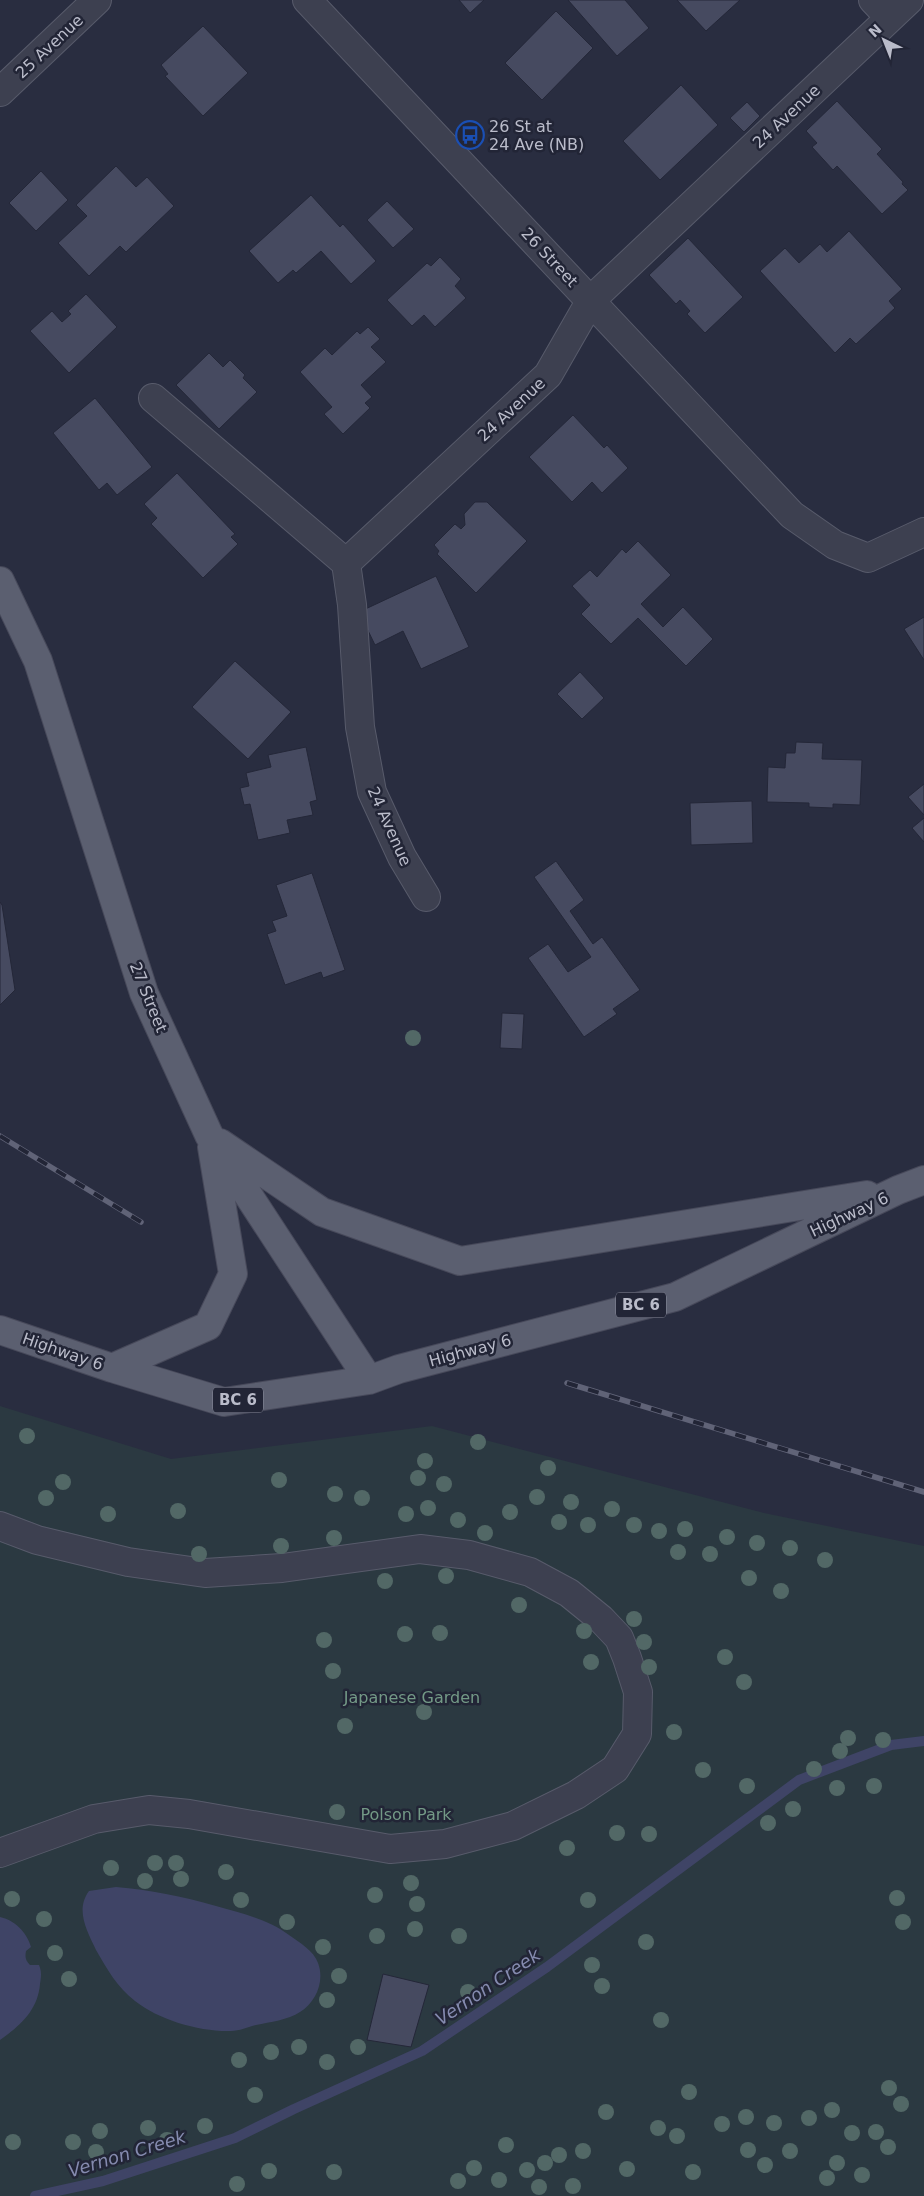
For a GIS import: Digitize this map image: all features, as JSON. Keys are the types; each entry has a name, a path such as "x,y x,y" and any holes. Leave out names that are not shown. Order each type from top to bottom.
{"main road":[{"name":"27 Street","path":"0,581 38,661 144,993 210,1135 369,1380"},
{"path":"210,1135 322,1212 460,1261 898,1190"},
{"path":"112,1368 208,1326 234,1274 210,1135"},
{"name":"Highway 6","path":"0,1330 112,1368 224,1402 369,1380 399,1369 675,1297 898,1190 924,1180"}],"street":[{"name":"25 Avenue","path":"0,92 98,0"},
{"name":"26 Street","path":"307,0 792,515 835,545 868,558 924,532"},
{"name":"24 Avenue","path":"426,897 402,857 372,792 360,727 352,605 346,563 548,375 591,300 881,9 909,0"},
{"path":"153,398 346,563"},
{"path":"0,1526 37,1540 128,1562 205,1573 282,1568 420,1549 469,1555 530,1572 569,1593 601,1619 619,1638 638,1692 637,1734 615,1769 576,1795 513,1826 445,1844 390,1849 189,1814 149,1810 94,1819 0,1853"}],"green space":[{"name":"Polson Park","path":"0,1406 171,1459 432,1426 764,1513 924,1546 924,2196 0,2196"}],"water":[{"path":"116,1887 166,1894 203,1902 254,1917 281,1929 306,1947 318,1963 320,1984 315,1997 306,2008 290,2017 234,2031 193,2027 168,2019 145,2008 129,1996 113,1977 96,1950 84,1920 83,1906 89,1891"},
{"path":"0,1917 10,1921 26,1936 31,1947 26,1951 26,1960 30,1965 39,1965 41,1974 39,1993 32,2009 21,2023 0,2040"}],"building":[{"path":"459,0 484,0 470,13"},
{"path":"568,0 625,0 649,28 617,56"},
{"path":"677,0 740,0 706,31"},
{"path":"556,11 593,48 542,100 505,63"},
{"path":"203,26 248,73 203,116 165,76 168,74 161,65"},
{"path":"681,85 718,125 660,180 623,141"},
{"path":"837,101 882,149 877,154 908,190 882,214 837,166 833,170 812,147 817,143 806,131"},
{"path":"747,102 760,116 744,132 730,118"},
{"path":"116,166 136,187 147,177 174,206 126,252 120,246 89,276 58,243 87,216 76,205"},
{"path":"41,171 68,200 36,231 9,203"},
{"path":"311,195 340,227 343,224 376,261 351,284 321,251 296,273 293,270 278,283 249,251"},
{"path":"387,201 414,229 393,248 367,220"},
{"path":"849,231 902,289 889,301 895,308 856,344 850,338 835,353 760,271 785,248 799,263 820,244 827,252"},
{"path":"688,238 743,297 705,333 687,314 690,311 680,300 676,304 649,275"},
{"path":"440,257 461,279 455,286 466,298 435,327 424,315 412,326 387,300 427,263 431,266"},
{"path":"86,294 117,327 69,373 30,331 52,311 62,322 71,314 68,311"},
{"path":"368,327 380,339 371,347 386,362 361,385 372,397 365,403 370,408 343,434 324,414 332,407 300,372 325,348 332,355 357,331 360,334"},
{"path":"209,353 223,367 230,360 245,375 243,378 257,392 219,429 176,385"},
{"path":"95,398 152,467 117,495 107,483 99,490 53,433"},
{"path":"573,415 604,448 607,445 628,468 602,493 592,482 572,502 529,457"},
{"path":"177,473 235,534 231,537 238,544 203,578 151,524 157,518 144,504"},
{"path":"475,502 487,502 527,541 476,593 437,554 439,551 434,545 455,524 461,529 465,525 464,514"},
{"path":"638,541 671,575 641,604 663,627 683,607 713,639 686,666 638,618 611,644 581,614 590,605 572,586 590,570 597,577 622,549 626,553"},
{"path":"436,576 469,647 421,669 403,631 375,645 359,612"},
{"path":"924,617 924,660 904,629"},
{"path":"235,661 291,712 248,759 192,707"},
{"path":"580,672 604,698 582,719 557,694"},
{"path":"796,742 823,743 822,759 862,760 860,805 833,804 833,808 809,807 809,803 767,802 768,767 785,768 786,753 795,753"},
{"path":"306,747 317,800 310,802 313,815 287,820 290,833 258,840 250,804 244,805 240,788 249,786 246,773 271,767 268,755"},
{"path":"924,784 924,815 908,797"},
{"path":"752,801 753,843 691,845 690,803"},
{"path":"924,818 924,842 912,828"},
{"path":"556,861 584,900 570,911 593,944 602,937 640,990 613,1009 617,1014 584,1037 528,958 548,944 568,972 591,957 534,877"},
{"path":"312,873 345,970 323,978 321,972 285,985 267,934 276,931 272,921 287,916 276,885"},
{"path":"0,902 15,990 0,1005"},
{"path":"502,1013 524,1014 522,1049 500,1048"},
{"path":"383,1974 429,1985 411,2047 367,2040"}],"waterway":[{"name":"Vernon Creek","path":"35,2196 103,2181 235,2138 422,2051 547,1967 799,1780 891,1745 924,1741"}],"railway":[{"path":"0,1136 141,1222"},
{"path":"567,1383 924,1492"}],"place":[{"name":"26 St at 24 Ave (NB)","path":"470,135"}],"park label":[{"name":"Japanese Garden","path":"412,1697"}]}
